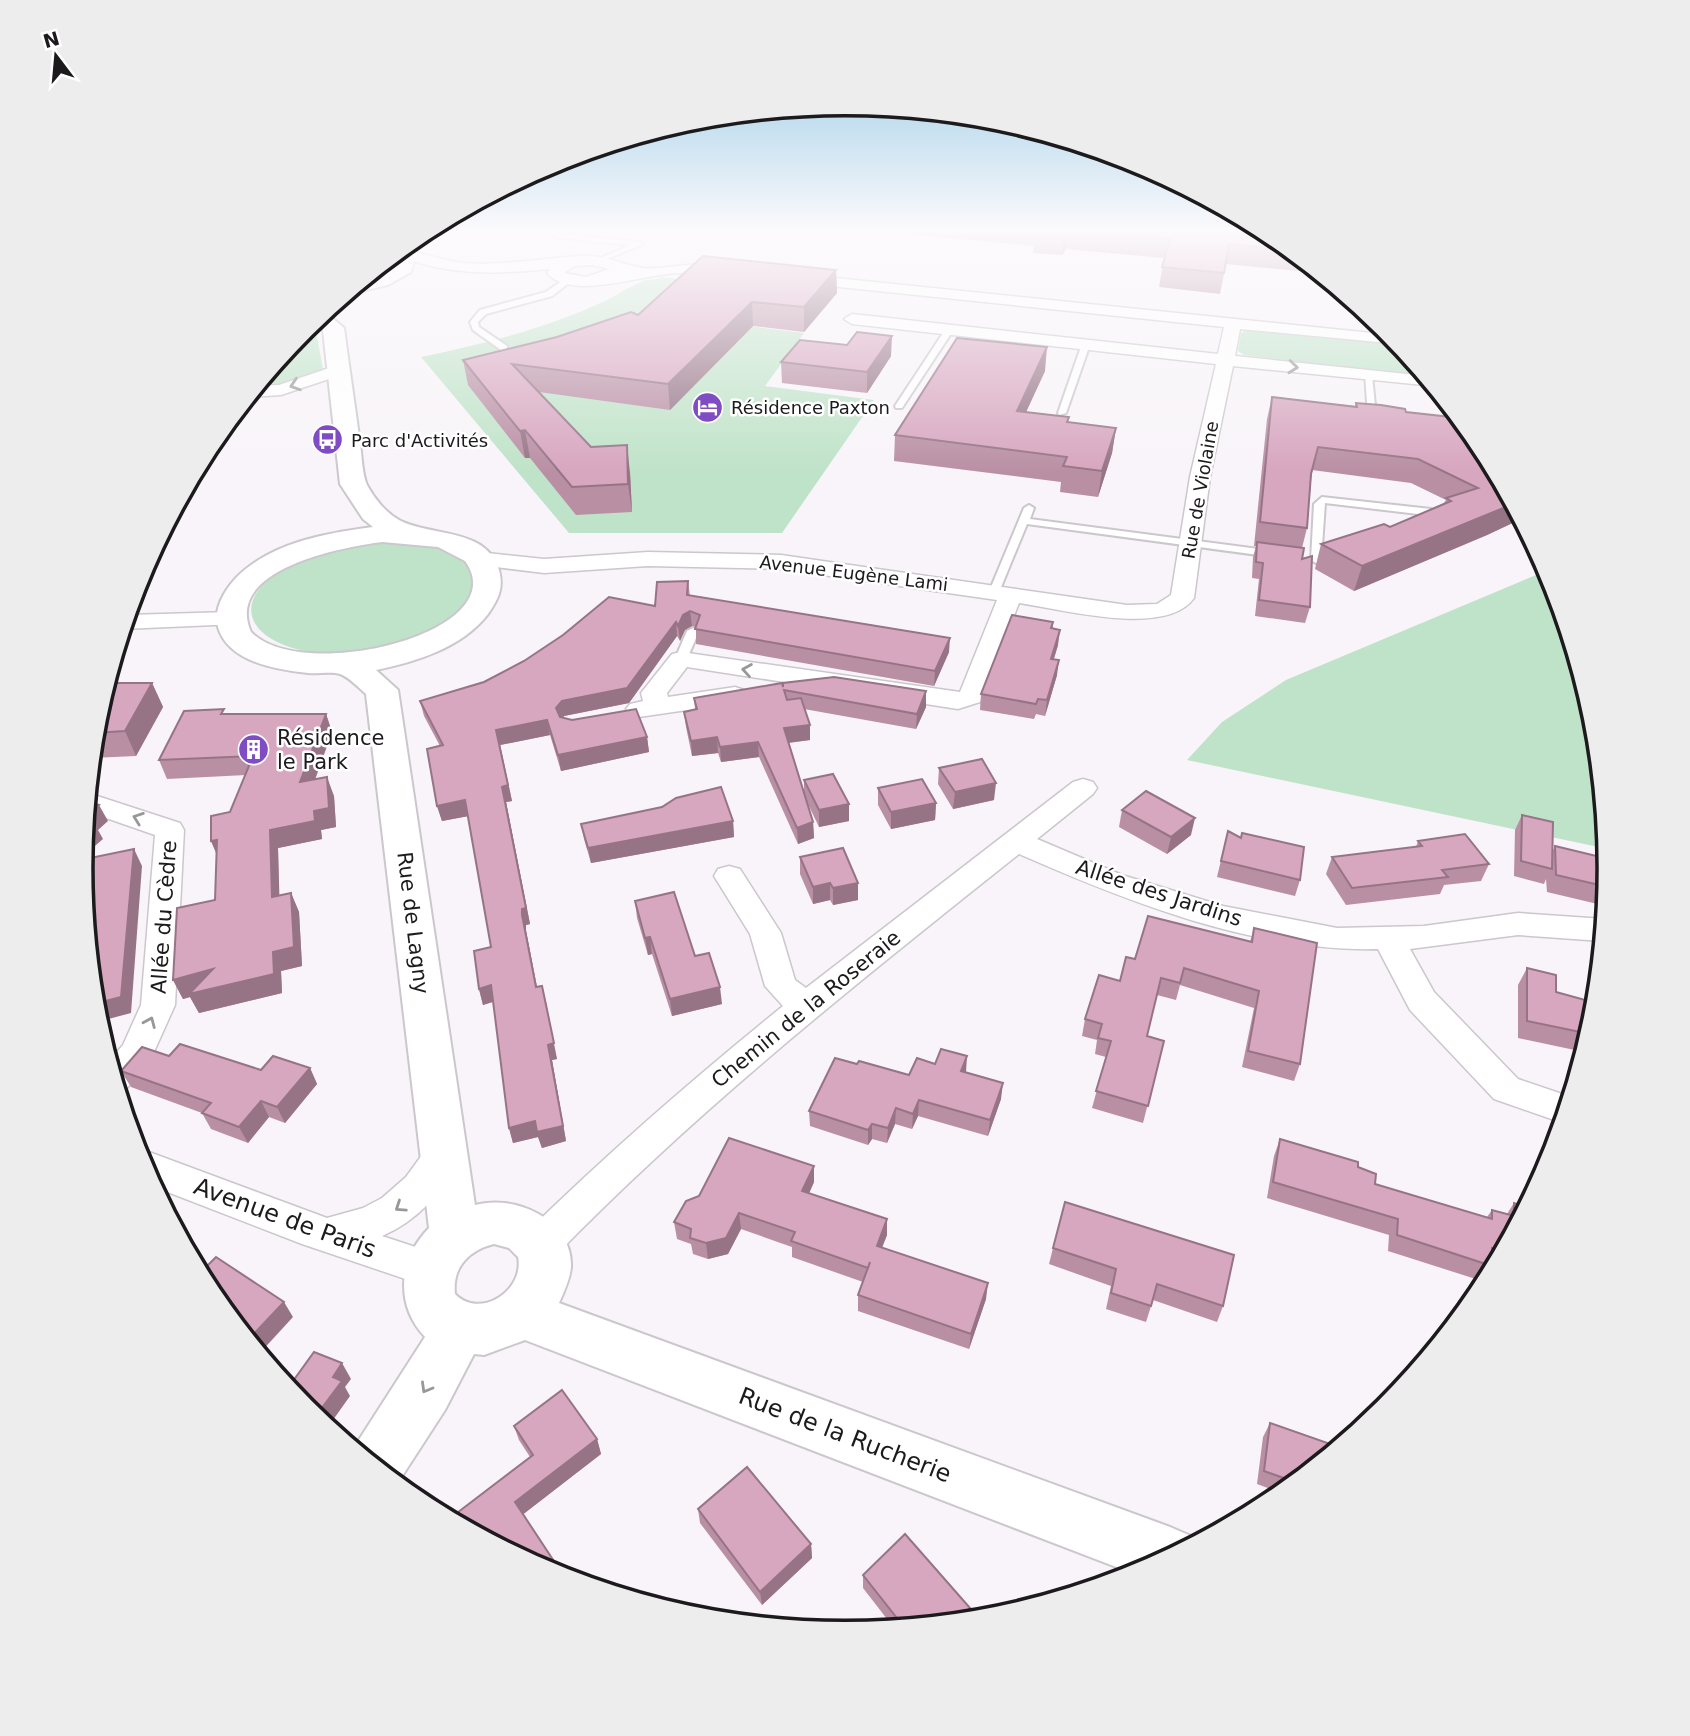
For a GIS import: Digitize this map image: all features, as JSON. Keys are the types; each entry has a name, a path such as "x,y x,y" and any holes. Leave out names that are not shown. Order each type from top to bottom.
{"main road":[{"path":"329,321 344,315 346,310"},
{"path":"326,323 338,370 353,484 373,513 389,526 462,547 478,559 487,574 487,590 479,606 463,622 440,638 415,648 346,663 301,663 264,654 239,639 233,608 248,582 267,567 322,536 336,521 353,484"},
{"path":"290,555 350,537 412,534"},
{"path":"346,663 382,690 415,648"},
{"name":"Rue de Lagny","path":"382,690 443,1155 442,1253"},
{"path":"494,1222 513,1224 530,1232 541,1244 546,1261 545,1279 536,1297 521,1314 501,1324 479,1330 459,1328 442,1319 430,1306 426,1288 442,1253 474,1227 494,1222"},
{"name":"Rue de la Rucherie","path":"521,1314 1157,1552"},
{"path":"380,1459 425,1391 459,1328"}],"street":[{"path":"1104,310 1379,338"},
{"path":"852,319 1418,381"},
{"name":"Rue de Violaine","path":"1162,611 1182,598 1200,477 1233,323"},
{"path":"263,391 281,390 338,370"},
{"path":"478,559 544,566"},
{"name":"Avenue Eugène Lami","path":"544,566 648,559 731,559 861,572 1127,612 1162,611"},
{"path":"487,590 510,576 544,566"},
{"path":"657,705 653,693 681,659 941,701 958,701 971,697 1003,593"},
{"path":"135,621 170,619 233,608"},
{"path":"610,716 657,705 696,702 814,680"},
{"name":"Chemin de la Roseraie","path":"541,1244 590,1193 804,1006 1083,788"},
{"name":"Allée du Cèdre","path":"95,805 170,830 158,1005 137,1053 121,1071"},
{"name":"Allée des Jardins","path":"1017,842 1111,882 1221,917 1337,939 1424,937 1518,924 1595,929"},
{"path":"730,876 765,933 781,986 804,1006"},
{"path":"1388,938 1422,1001 1506,1089 1558,1107"},
{"path":"328,1235 375,1224 416,1196 443,1155"},
{"name":"Avenue de Paris","path":"157,1171 328,1235 442,1253"}],"lane":[{"path":"494,310 483,313 474,323 476,328 504,348"},
{"path":"899,406 950,329"},
{"path":"1062,413 1086,344"},
{"path":"1368,375 1372,416"},
{"path":"1316,560 1319,504 1322,500 1431,512 1410,520"},
{"path":"1003,593 1029,508"},
{"path":"1024,521 1290,556"},
{"path":"1303,558 1316,560 1328,555"},
{"path":"681,659 693,631"}],"green space":[{"path":"584,310 671,310 666,316 804,333 765,386 874,400 782,533 569,533 421,357 533,329"},
{"path":"1246,330 1383,343 1414,376 1244,355 1238,351 1241,333"},
{"path":"316,333 323,369 292,383 266,388"},
{"path":"389,540 446,552 462,560 472,571 475,584 468,600 435,629 383,648 364,652 328,653 311,652 273,640 261,631 253,620 251,607 256,594 267,581 286,567 323,552"},
{"path":"1538,574 1572,673 1583,721 1591,770 1597,847 1187,760 1222,722 1286,680"}],"building":[{"path":"643,310 744,310 668,384 512,364 591,447 627,445 628,484 572,487 525,430 520,431 463,360 557,337 631,312 638,315"},
{"path":"857,332 892,336 867,372 781,362 800,340 847,345"},
{"path":"957,338 1047,347 1017,411 1069,417 1067,422 1116,428 1102,471 1063,466 1067,457 895,435"},
{"path":"1272,397 1357,407 1356,403 1381,405 1405,409 1406,412 1447,417 1505,507 1362,566 1321,544 1384,524 1390,527 1451,501 1446,498 1478,488 1418,459 1318,447 1311,474 1307,528 1260,522"},
{"path":"1257,542 1304,548 1302,559 1312,556 1310,607 1259,600 1263,563 1256,562"},
{"path":"688,581 687,595 950,638 935,671 695,629 700,615 690,611 683,615 678,626 676,622 627,688 562,701 556,708 560,717 572,720 636,709 647,737 558,755 547,720 496,730 508,785 502,787 526,908 522,909 522,915 536,987 542,986 554,1043 548,1045 563,1126 537,1132 535,1121 509,1128 491,985 479,989 474,951 491,947 465,800 437,806 427,749 443,745 420,701 484,682 524,661 563,635 609,597 655,606 657,582"},
{"path":"1012,615 1053,622 1051,628 1060,630 1051,659 1059,660 1047,700 1038,699 1036,704 981,694"},
{"path":"834,677 926,691 917,714 784,690 787,700 801,698 810,725 784,728 813,822 797,828 758,742 720,747 717,737 691,741 684,712 697,709 694,698 782,683 783,687 783,683"},
{"path":"116,683 152,683 125,731 105,732"},
{"path":"224,709 221,714 326,714 300,782 327,777 329,808 314,811 315,821 270,830 272,897 291,893 294,947 273,952 274,974 189,994 213,969 173,980 177,908 215,900 217,840 211,841 211,816 230,812 253,756 159,760 184,711"},
{"path":"982,759 996,783 955,792 939,768"},
{"path":"833,774 849,804 819,810 804,780"},
{"path":"922,779 936,803 891,812 878,788"},
{"path":"721,787 733,821 588,848 581,824 662,807 676,798"},
{"path":"1146,791 1195,818 1171,837 1122,810"},
{"path":"1522,815 1553,822 1552,869 1521,861"},
{"path":"1228,831 1241,838 1242,833 1304,847 1300,880 1221,861"},
{"path":"1465,834 1489,864 1442,870 1448,877 1352,888 1332,857 1422,846 1418,841"},
{"path":"1555,846 1597,856 1597,884 1556,875"},
{"path":"843,848 858,883 833,888 830,883 813,887 800,857"},
{"path":"134,849 121,997 105,1001 94,917 93,857"},
{"path":"674,892 695,956 709,953 720,987 670,999 650,937 645,938 635,901"},
{"path":"1148,916 1252,942 1254,928 1317,943 1300,1064 1248,1051 1259,991 1184,968 1180,983 1161,978 1147,1036 1164,1041 1148,1106 1096,1091 1111,1041 1098,1038 1102,1024 1085,1019 1099,975 1120,981 1126,957 1135,959"},
{"path":"1527,968 1556,975 1556,992 1585,1000 1579,1032 1527,1021"},
{"path":"180,1044 261,1070 273,1056 310,1068 277,1107 261,1101 239,1127 202,1113 211,1103 121,1071 142,1047 169,1056"},
{"path":"941,1049 967,1056 961,1071 1003,1083 990,1120 919,1100 913,1114 896,1108 888,1128 872,1124 868,1130 809,1111 835,1058 857,1064 859,1061 909,1075 917,1058 935,1064"},
{"path":"729,1138 814,1166 802,1191 887,1219 877,1246 988,1283 971,1334 858,1295 868,1268 791,1241 795,1232 739,1213 726,1238 706,1243 690,1238 691,1229 674,1222 686,1201 699,1196"},
{"path":"1280,1139 1358,1162 1358,1167 1376,1174 1375,1184 1492,1219 1492,1210 1512,1215 1484,1263 1397,1235 1398,1219 1273,1182"},
{"path":"1065,1202 1234,1255 1223,1306 1157,1284 1151,1306 1111,1293 1116,1269 1053,1248"},
{"path":"216,1257 284,1302 254,1334 207,1266"},
{"path":"314,1352 342,1363 333,1377 342,1381 322,1408 294,1380"},
{"path":"562,1390 597,1439 515,1502 554,1562 512,1543 458,1512 533,1455 514,1426"},
{"path":"1270,1423 1329,1444 1284,1478 1264,1471"},
{"path":"747,1467 811,1544 760,1592 698,1509"},
{"path":"905,1534 970,1608 897,1619 863,1575"}],"place":[{"name":"Résidence Paxton","path":"708,407"},
{"name":"Parc d'Activités","path":"328,440"},
{"name":"Résidence le Park","path":"254,750"}]}
